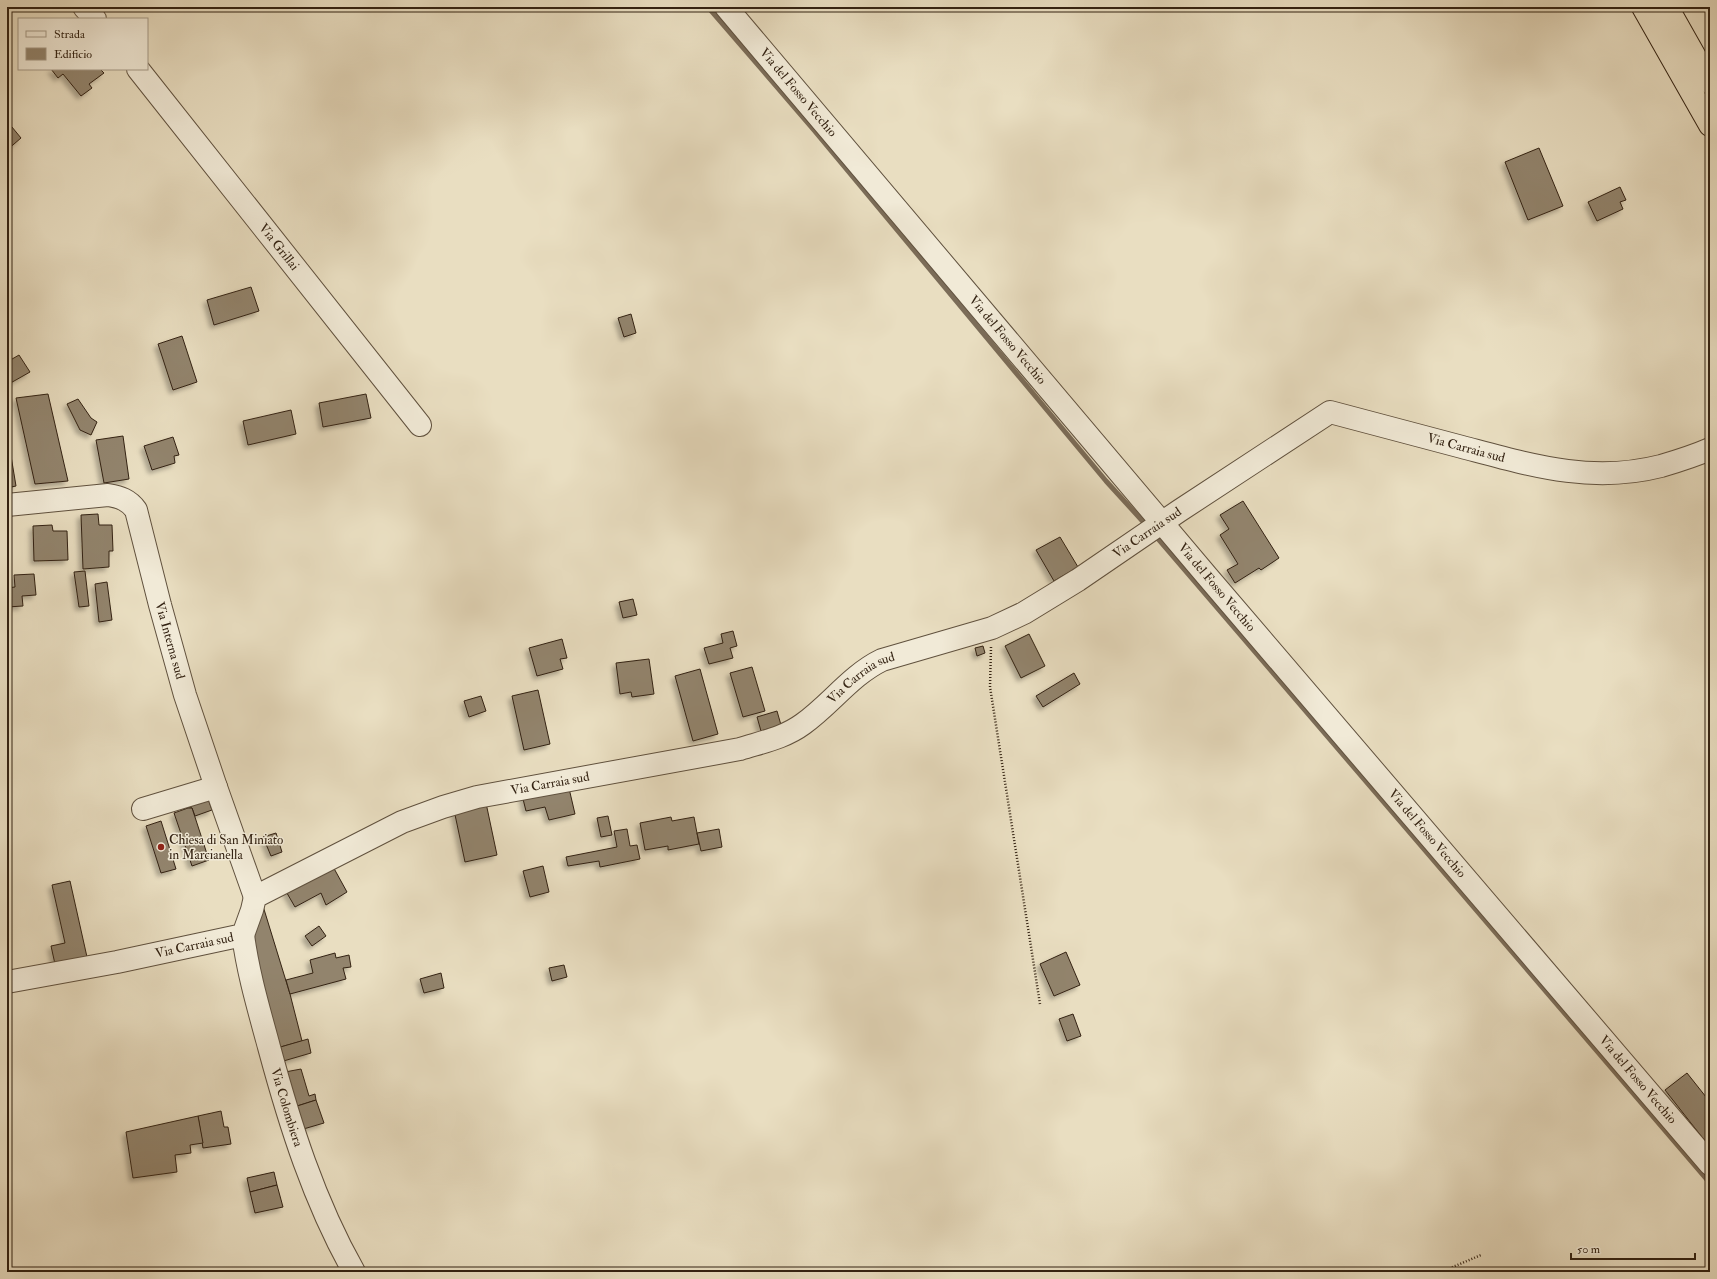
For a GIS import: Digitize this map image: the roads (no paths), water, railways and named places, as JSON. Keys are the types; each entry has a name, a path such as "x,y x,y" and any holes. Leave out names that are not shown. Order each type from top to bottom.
{"highway":[{"path":"1643,7 1710,124"},
{"path":"1666,7 1710,83"}],"street":[{"path":"84,7 94,18"},
{"name":"Via del Fosso Vecchio","path":"726,7 1155,527 1710,1164"},
{"name":"Via Grillai","path":"139,70 420,425"},
{"name":"Via Carraia sud","path":"7,982 117,962 243,935 255,896 402,822 443,806 477,797 740,749 781,737 803,724 849,682 872,665 882,660 992,628 1040,604 1330,412 1531,465 1580,473 1610,474 1648,469 1687,458 1710,449"},
{"name":"Via Interna sud","path":"7,505 108,495 122,498 133,506 139,519 160,605 185,695 255,896"},
{"path":"143,809 216,787"},
{"name":"Via Colombiera","path":"243,935 254,994 299,1151 331,1229 354,1272"}],"waterway":[{"path":"708,7 814,130 1106,481 1147,526"},
{"path":"1154,534 1710,1183"}],"place":[{"name":"Chiesa di San Miniato in Marcianella","path":"161,847"}]}
